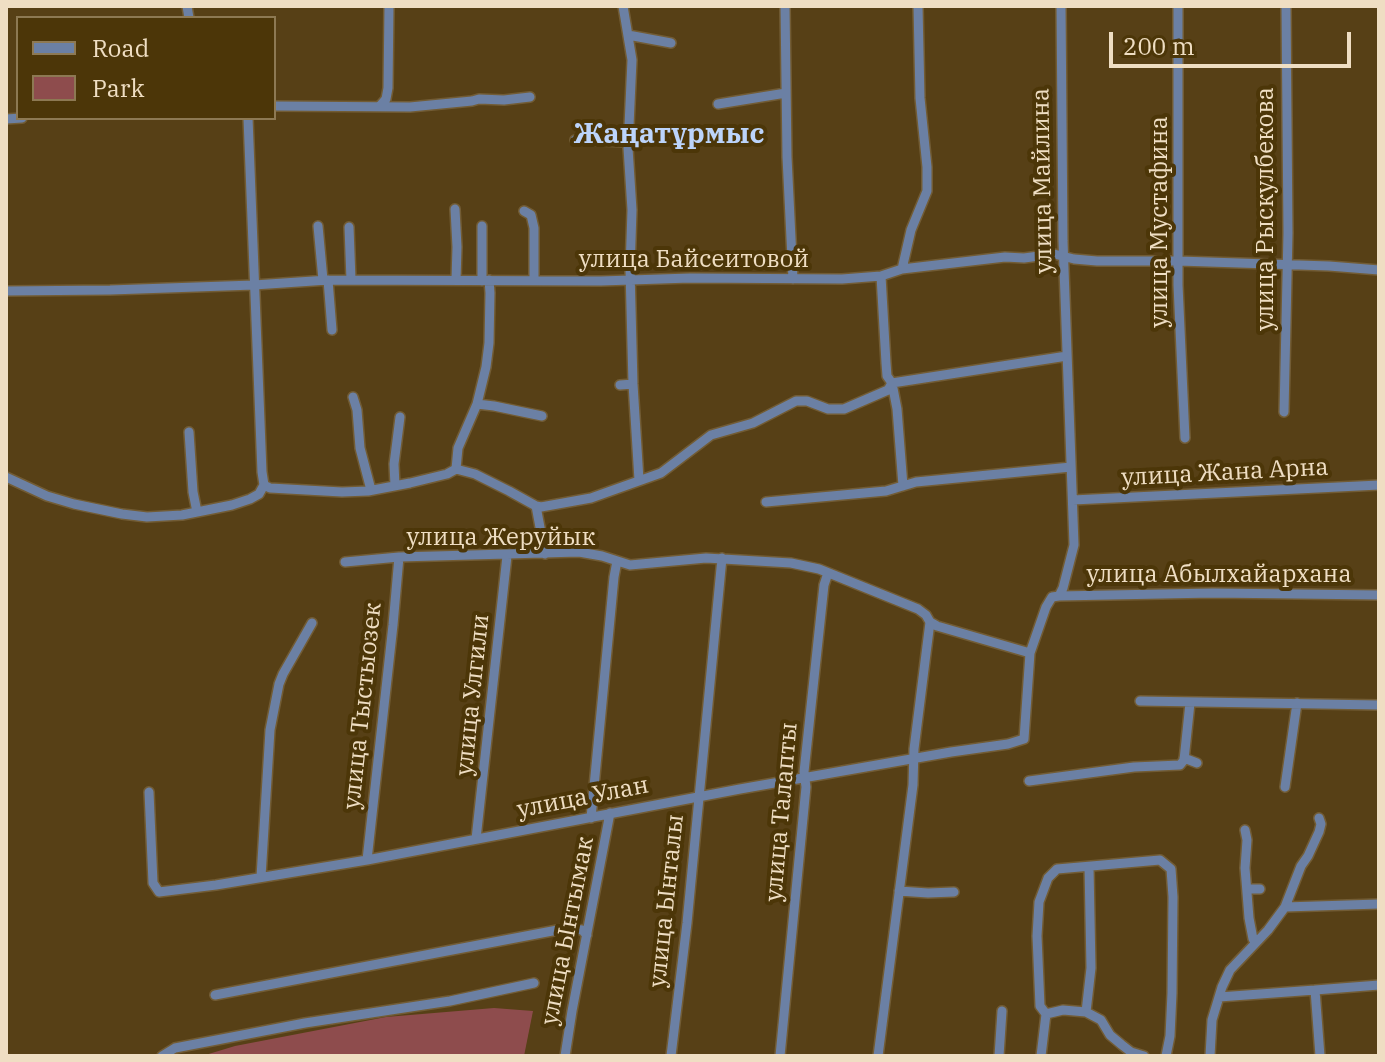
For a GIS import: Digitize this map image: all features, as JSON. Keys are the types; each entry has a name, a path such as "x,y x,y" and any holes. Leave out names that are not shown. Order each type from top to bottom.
{"street":[{"path":"380,106 386,99 388,88 389,6"},
{"path":"623,6 630,17 628,35 632,60 628,142 630,270 639,480"},
{"path":"785,6 787,157 793,279"},
{"path":"902,269 911,230 927,191 920,98 918,6"},
{"name":"улица Майлина","path":"1024,739 1030,653 1046,607 1052,597 1059,596 1074,545 1067,356 1061,6"},
{"name":"улица Мустафина","path":"1178,6 1178,285 1185,438"},
{"name":"улица Рыскулбекова","path":"1284,412 1286,6"},
{"path":"628,35 671,43"},
{"path":"718,104 786,93"},
{"path":"276,106 410,107 530,97"},
{"path":"6,477 47,496 122,514 157,517 197,512 259,494 264,485 248,120"},
{"path":"575,140 628,142"},
{"path":"455,209 456,280"},
{"path":"524,211 531,215 534,228 534,280"},
{"path":"318,226 332,330"},
{"path":"456,469 458,448 477,404 489,343 490,293 485,280 482,226"},
{"path":"349,227 351,280"},
{"name":"улица Байсеитовой","path":"6,291 110,290 325,280 881,276 902,269 1054,254 1097,261 1179,261 1379,270"},
{"path":"881,276 887,376 892,383 897,409 903,486"},
{"path":"892,383 1067,356"},
{"path":"264,485 320,491 371,490 447,474 456,469 475,474 536,506 560,504 608,493 661,473 711,435 753,423 796,401 807,401 828,409 844,409 888,390 892,383"},
{"path":"620,385 633,384"},
{"path":"353,397 360,448 371,490"},
{"path":"477,404 542,416"},
{"path":"395,486 394,464 400,417"},
{"path":"189,432 197,512"},
{"path":"766,502 886,491 916,482 1071,467"},
{"name":"улица Жана Арна","path":"1073,500 1379,485"},
{"path":"536,506 545,554"},
{"name":"улица Жеруйык","path":"345,562 399,557 579,552 630,565 722,558 791,563 819,569 918,609 937,626 1030,653"},
{"name":"улица Улгили","path":"476,839 507,556"},
{"name":"улица Тыстыозек","path":"367,860 399,557"},
{"name":"улица Ынталы","path":"671,1056 722,558"},
{"name":"улица Ынтымак","path":"591,818 617,561"},
{"name":"улица Талапты","path":"780,1056 806,778 804,772 824,585 828,573"},
{"name":"улица Абылхайархана","path":"1059,596 1186,593 1379,595"},
{"path":"878,1056 913,785 918,709 930,622"},
{"path":"261,877 270,730 279,684 312,623"},
{"path":"1140,701 1379,705"},
{"path":"1029,781 1134,767 1180,765 1184,758 1190,703"},
{"path":"1285,787 1297,703"},
{"name":"улица Улан","path":"149,792 153,883 159,892 367,860 1024,739"},
{"path":"1184,758 1197,763"},
{"name":"улица Ынтымак","path":"565,1056 610,813"},
{"path":"1210,1056 1212,1020 1230,970 1285,907 1319,832 1319,818"},
{"path":"1245,830 1251,930 1256,942"},
{"path":"1041,1056 1046,1014 1040,1006 1039,902 1053,872 1057,869 1160,860 1171,869 1173,897 1172,993 1166,1056"},
{"path":"1086,1012 1091,968 1089,867"},
{"path":"1247,889 1260,889"},
{"path":"899,891 954,892"},
{"path":"1285,907 1379,904"},
{"path":"215,995 568,928 582,930 587,935"},
{"path":"162,1056 175,1048 305,1023 450,1001 534,983"},
{"path":"1219,997 1379,985"},
{"path":"1315,990 1320,1056"},
{"path":"1046,1014 1063,1010 1086,1012 1101,1020 1110,1035 1131,1052 1144,1056"},
{"path":"999,1056 1002,1011"}],"green space":[{"path":"494,1008 533,1011 524,1056 202,1056 235,1046 386,1017"}],"district":[{"name":"Жаңатұрмыс","path":"669,135"}]}
